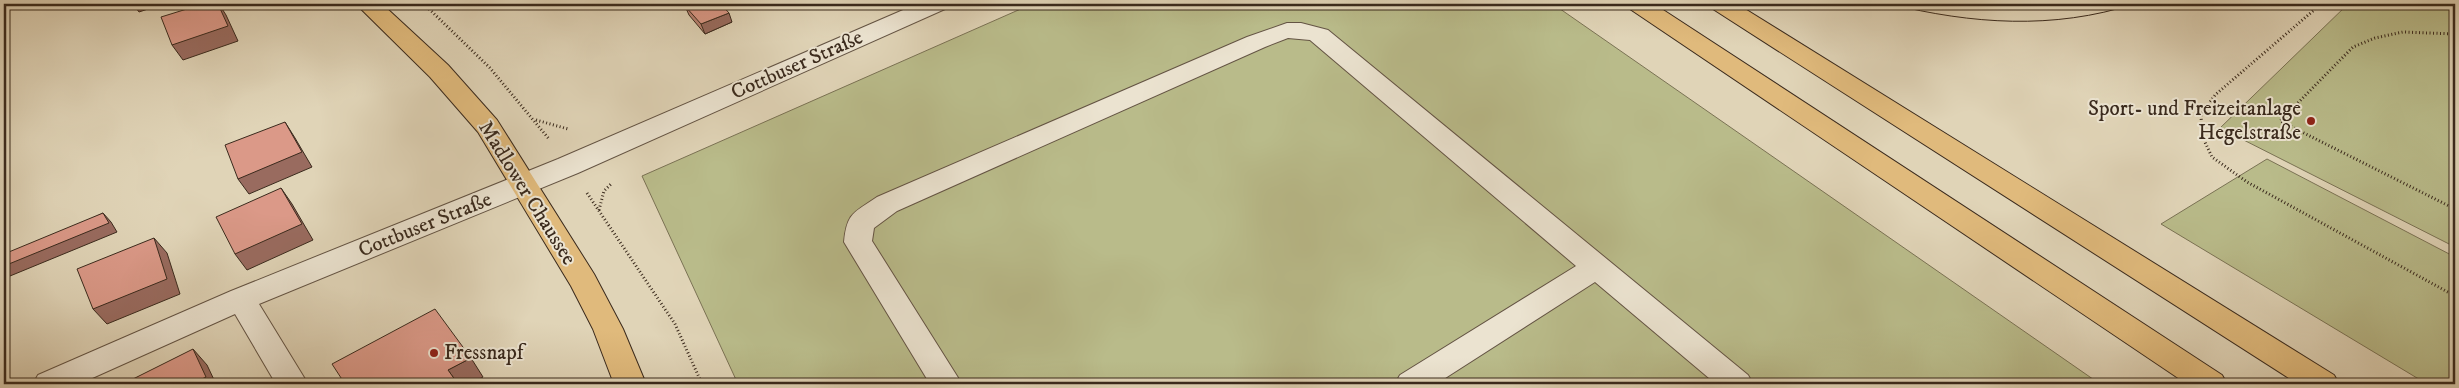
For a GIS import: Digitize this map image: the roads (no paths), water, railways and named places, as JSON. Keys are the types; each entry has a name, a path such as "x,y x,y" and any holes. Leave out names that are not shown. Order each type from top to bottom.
{"main road":[{"name":"Madlower Chaussee","path":"368,4 439,71 488,126 525,184 608,329 630,384"},
{"path":"1638,4 2211,384"},
{"path":"1721,4 2323,384"}],"street":[{"name":"Cottbuser Straße","path":"49,384 240,299 568,166 937,4"},
{"path":"946,384 858,242 860,223 887,204 1286,30 1300,29 1319,35 1737,384"},
{"path":"1411,384 1597,267"},
{"path":"240,299 292,384"}],"tram line":[{"path":"1890,4 1951,16 2012,21 2043,21 2073,18 2134,4"},
{"path":"1969,4 2013,7 2054,4"}],"place":[{"name":"Sport- und Freizeitanlage Hegelstraße","path":"2311,121"},
{"name":"Fressnapf","path":"434,353"}]}
